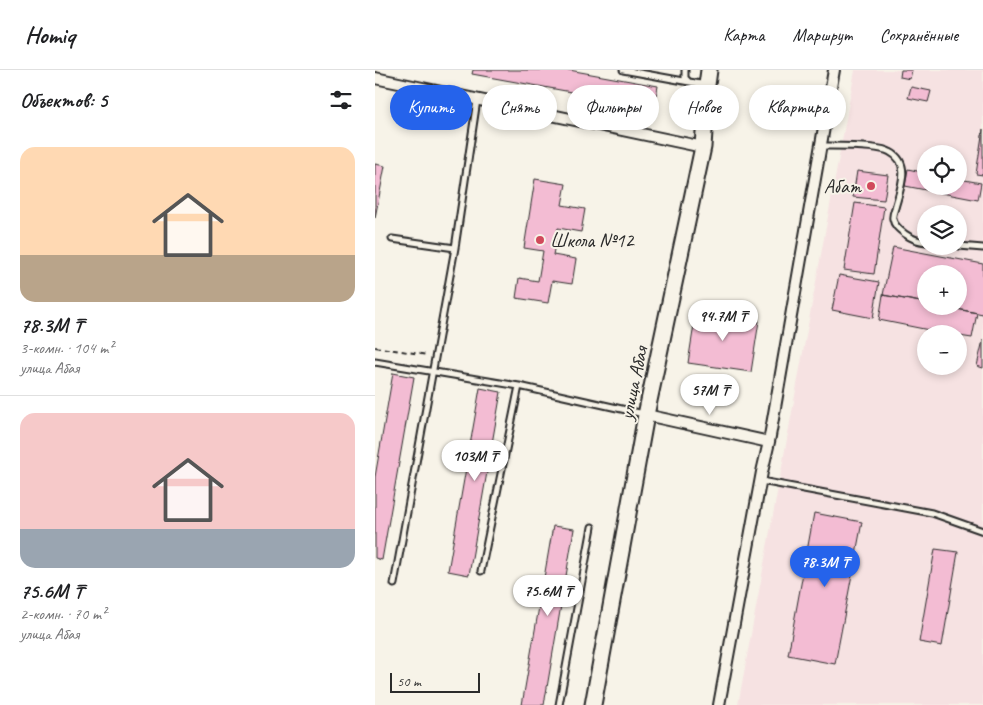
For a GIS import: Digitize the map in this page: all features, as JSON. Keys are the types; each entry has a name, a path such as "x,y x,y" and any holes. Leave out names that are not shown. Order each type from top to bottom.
{"street":[{"path":"719,705 769,442 833,70"},
{"name":"улица Абая","path":"593,705 647,415 703,147 708,77"},
{"path":"375,78 703,147"},
{"path":"647,415 769,442"}],"lane":[{"path":"623,70 688,81 708,77"},
{"path":"685,70 685,78 688,81"},
{"path":"395,584 455,248 477,99"},
{"path":"820,146 889,150 900,159 903,169 902,178 893,218 895,225 917,241"},
{"path":"392,239 455,248"},
{"path":"967,247 983,248"},
{"path":"375,362 519,386 647,415"},
{"path":"481,571 519,386"},
{"path":"761,481 932,513 983,531"},
{"path":"559,705 592,527"}],"path":[{"path":"375,347 435,357"}],"shaded area":[{"path":"855,70 983,70 983,705 738,705 844,130 846,130 846,119"}],"building":[{"path":"473,70 569,70 652,85 567,85 567,91 557,89 557,85 533,85 472,74"},
{"path":"901,70 912,70 910,79 900,77"},
{"path":"911,87 931,91 928,102 908,98"},
{"path":"983,129 983,175 976,174"},
{"path":"375,164 385,166 375,218"},
{"path":"908,169 917,171 917,188 905,186"},
{"name":"Абат","path":"857,171 888,175 884,200 853,197"},
{"name":"Школа №12","path":"535,179 566,184 562,205 585,209 581,232 558,228 553,255 576,259 572,284 552,281 548,303 516,298 519,278 538,281 543,251 524,248"},
{"path":"967,180 981,183 978,200 952,195 967,195"},
{"path":"855,203 884,207 874,274 844,270"},
{"path":"893,247 917,252 917,255 935,255 983,264 983,314 967,311 967,265 917,265 917,301 883,295"},
{"path":"839,275 879,282 873,318 832,310"},
{"path":"883,295 917,301 917,315 967,315 967,311 977,313 972,338 967,337 967,325 917,325 917,328 879,320"},
{"path":"696,312 759,321 751,372 688,363"},
{"path":"983,340 983,368 977,366"},
{"path":"393,373 414,377 382,560 375,558 375,477"},
{"path":"480,388 501,392 469,575 448,571"},
{"path":"814,513 862,522 835,664 788,655"},
{"path":"553,526 574,529 544,705 522,705"},
{"path":"935,549 958,552 942,646 919,642"}],"place":[{"name":"Абат","path":"871,186"},
{"name":"Школа №12","path":"540,240"}]}
